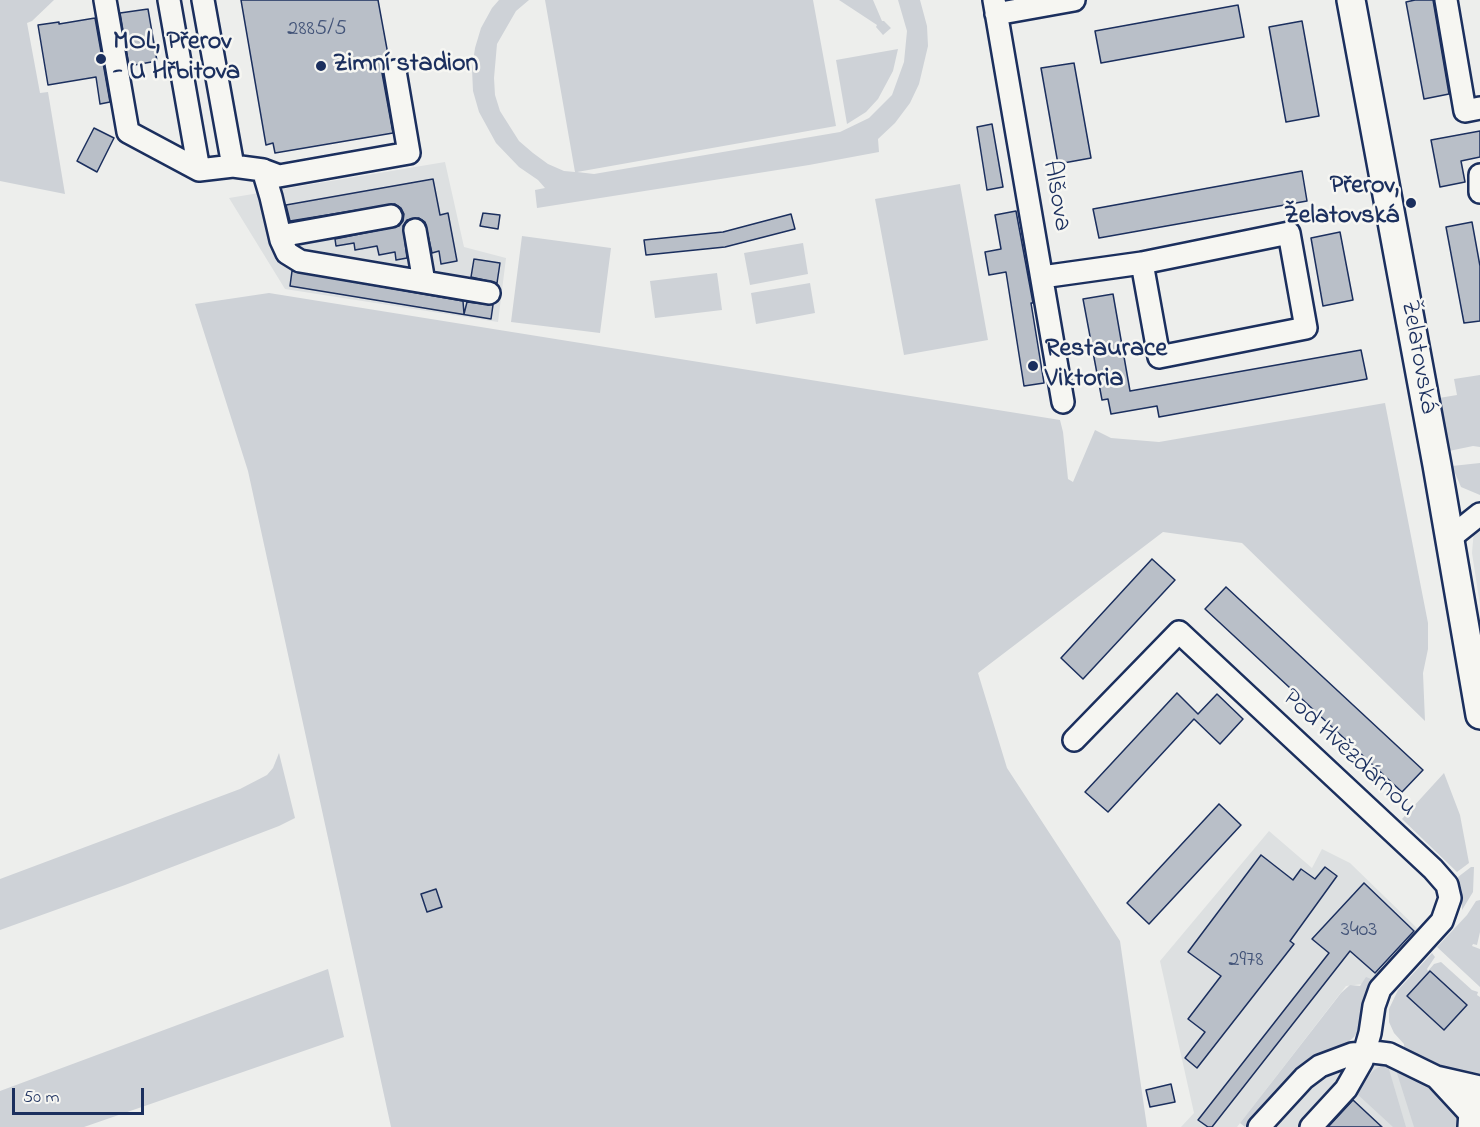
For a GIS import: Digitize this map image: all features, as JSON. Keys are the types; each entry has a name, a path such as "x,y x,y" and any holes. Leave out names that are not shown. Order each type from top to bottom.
{"main road":[{"name":"Želatovská","path":"1351,0 1450,538 1480,715"}],"street":[{"path":"105,0 128,132 199,170 233,166 263,170 279,176 409,153 395,71"},
{"path":"169,0 199,170"},
{"path":"203,0 233,166"},
{"path":"995,7 1074,0"},
{"path":"1446,0 1472,110"},
{"name":"Alšova","path":"995,7 1063,402"},
{"path":"263,170 280,236 287,252 300,261 489,293"},
{"path":"1480,175 1480,192"},
{"path":"280,236 391,216"},
{"path":"415,230 424,282"},
{"path":"1042,277 1142,262 1289,233 1306,328 1159,357 1142,262"},
{"path":"1450,538 1480,513"},
{"name":"Pod Hvězdárnou","path":"1074,740 1179,632 1439,875 1449,891 1450,898 1445,915 1438,927 1380,989 1374,1006 1365,1052"},
{"path":"1311,1127 1351,1081 1365,1052"},
{"path":"1259,1127 1304,1077 1320,1066 1341,1057 1365,1052 1389,1054 1436,1077 1480,1086"},
{"path":"1436,1077 1475,1113"}],"shaded area":[{"path":"0,0 54,0 27,23 40,93 48,92 65,194 0,181"},
{"path":"499,0 529,0 516,11 497,44 494,78 495,95 500,111 519,141 548,164 564,171 575,172 545,0 813,0 836,126 577,172 594,174 840,132 869,118 892,95 904,62 907,31 898,0 920,0 927,26 928,46 919,84 910,103 895,123 878,139 879,152 537,208 535,190 545,188 538,180 519,167 496,143 479,112 473,91 472,69 475,48 481,28"},
{"path":"839,0 873,0 882,21 891,28 883,35 876,27 877,25"},
{"path":"898,49 893,71 878,99 866,112 847,124 836,60"},
{"path":"445,162 464,247 506,258 498,322 285,289 229,198"},
{"path":"960,184 988,340 904,355 875,199"},
{"path":"522,236 611,248 600,333 511,322"},
{"path":"803,243 808,274 750,285 744,253"},
{"path":"717,273 722,310 655,318 650,281"},
{"path":"810,283 815,313 756,324 751,293"},
{"path":"269,293 1060,420 1068,479 1073,482 1095,430 1111,438 1159,442 1385,403 1428,623 1428,649 1423,673 1425,721 1242,543 1163,532 978,673 1007,768 1120,941 1147,1127 391,1127 248,471 195,304"},
{"path":"1480,375 1480,447 1473,446 1449,451 1439,398 1457,395 1454,379"},
{"path":"1480,463 1480,495 1461,487 1452,466"},
{"path":"1480,524 1480,605 1472,553 1474,529"},
{"path":"279,753 295,818 125,885 0,930 0,879 240,789 267,775 273,768"},
{"path":"1444,773 1460,815 1469,863 1457,872 1402,819"},
{"path":"1269,831 1312,868 1322,849 1350,863 1420,931 1371,983 1346,986 1237,1127 1181,1127 1194,1113 1160,961"},
{"path":"1474,867 1473,892 1462,910 1462,891 1458,877"},
{"path":"1480,900 1480,932 1477,945 1472,946 1480,949 1480,987 1437,947 1467,915 1476,901"},
{"path":"1432,953 1435,957 1428,971 1434,964 1441,962 1472,990 1478,992 1477,995 1480,997 1480,1076 1442,1068 1404,1050 1404,1044 1394,1033 1389,1022 1389,1009 1398,990","holes":["1430,971 1467,1005 1444,1029 1407,996"]},
{"path":"328,969 344,1037 84,1127 0,1127 0,1091"},
{"path":"1366,977 1376,981 1364,1000 1359,1030 1354,1037 1345,1045 1307,1062 1245,1127 1240,1123 1341,993 1350,985 1360,986"},
{"path":"1352,1063 1384,1063 1428,1086 1463,1127 1272,1127 1315,1078"},
{"path":"1382,1065 1388,1066 1406,1127 1393,1127 1355,1092 1374,1070"},
{"path":"1398,1068 1419,1079 1441,1095 1458,1114 1463,1127 1414,1127 1396,1070"}],"building":[{"name":"Zimní stadion","path":"241,0 378,0 389,60 383,66 382,73 393,133 275,153 273,143 266,145"},
{"path":"1433,0 1449,94 1424,99 1406,2"},
{"path":"1238,5 1244,37 1101,63 1095,31"},
{"path":"148,9 157,61 129,66 120,13"},
{"path":"95,18 110,102 100,104 96,77 48,85 38,25"},
{"path":"1302,21 1319,116 1286,122 1269,27"},
{"path":"1074,63 1091,158 1058,164 1041,68"},
{"path":"992,124 1003,187 987,190 977,127"},
{"path":"94,128 114,138 97,172 77,161"},
{"path":"1480,131 1480,157 1461,161 1465,182 1440,187 1431,140"},
{"path":"1302,171 1307,201 1099,238 1093,209"},
{"path":"433,179 440,215 448,213 457,261 441,264 439,251 432,253 425,222 419,218 407,220 403,226 407,258 396,260 395,252 379,255 377,246 355,250 354,243 336,246 335,239 399,226 404,214 395,204 290,221 286,205"},
{"path":"1016,211 1033,303 1031,303 1044,383 1024,386 1006,272 989,275 985,252 1001,249 995,215"},
{"path":"483,213 500,215 498,229 480,226"},
{"path":"791,214 795,229 725,247 646,255 644,240 723,232"},
{"path":"1472,222 1480,266 1480,321 1464,323 1446,227"},
{"path":"1340,232 1353,300 1323,306 1311,238"},
{"path":"474,259 500,263 497,283 471,277"},
{"path":"292,271 463,301 464,314 467,302 493,305 491,319 290,286"},
{"path":"1113,294 1130,391 1361,350 1367,379 1159,417 1157,406 1111,414 1108,399 1102,400 1083,299"},
{"path":"1152,559 1175,580 1083,679 1061,658"},
{"path":"1226,587 1423,770 1402,792 1205,609"},
{"path":"1177,693 1198,714 1217,694 1243,719 1220,744 1194,719 1108,812 1085,792"},
{"path":"1219,804 1241,825 1149,924 1127,903"},
{"path":"1261,855 1293,880 1301,869 1315,879 1325,867 1337,876 1290,941 1294,944 1197,1068 1185,1058 1205,1032 1188,1019 1221,976 1188,952"},
{"path":"1364,883 1414,931 1375,973 1350,951 1212,1127 1208,1127 1198,1120 1329,953 1312,939"},
{"path":"436,889 442,907 427,912 421,894"},
{"path":"1430,971 1467,1005 1444,1030 1407,996"},
{"path":"1171,1084 1175,1102 1150,1107 1146,1090"},
{"path":"1353,1100 1382,1127 1328,1127"}],"place":[{"name":"MOL, Přerov - U Hřbitova","path":"101,59"},
{"name":"Zimní stadion","path":"321,66"},
{"name":"Přerov, Želatovská","path":"1411,203"},
{"name":"Restaurace Viktoria","path":"1033,366"}]}
